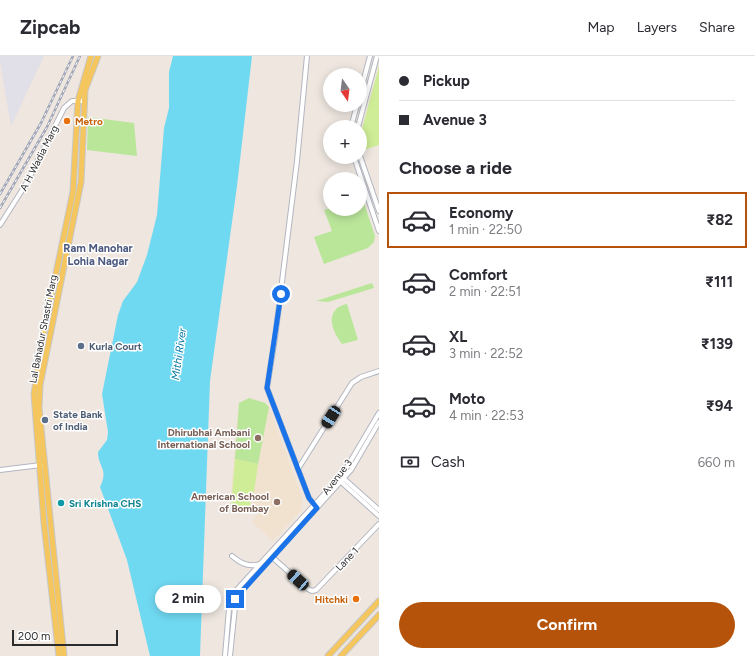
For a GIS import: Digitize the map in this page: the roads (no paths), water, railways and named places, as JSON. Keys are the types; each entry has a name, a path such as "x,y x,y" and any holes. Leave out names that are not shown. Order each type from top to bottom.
{"main road":[{"name":"Lal Bahadur Shastri Marg","path":"64,656 61,649 50,585 38,466 34,394 73,192 81,101 91,56"},
{"name":"Lal Bahadur Shastri Marg","path":"83,90 98,56"},
{"name":"Lal Bahadur Shastri Marg","path":"59,656 61,649 58,584 39,408 40,385 81,182 81,101"},
{"path":"55,280 62,280"},
{"path":"50,585 58,584"},
{"path":"328,656 379,601"},
{"path":"345,656 369,630 379,615"},
{"path":"341,656 379,615"}],"street":[{"path":"307,56 302,119 275,338 267,388 298,469 313,505 317,508"},
{"path":"367,68 370,56"},
{"path":"360,120 377,56"},
{"name":"A H Wadia Marg","path":"0,226 26,184 64,108 69,102 81,101"},
{"path":"356,164 379,231"},
{"path":"363,164 379,211"},
{"path":"298,469 352,383 379,371"},
{"name":"Avenue 3","path":"230,656 235,599 273,558 341,479 379,413"},
{"name":"Avenue 3","path":"225,656 230,597 313,505 351,470 379,422"},
{"path":"0,470 45,465"},
{"path":"341,479 379,510"},
{"path":"341,479 379,516"},
{"name":"Lane 1","path":"273,558 312,591 320,587 379,524"},
{"path":"269,554 273,558"},
{"path":"232,556 248,565 253,566 260,564"}],"water":[{"name":"Mithi River","path":"173,56 252,56 237,186 210,381 200,656 150,656 127,560 100,487 103,472 98,457 98,452 107,440 108,432 102,394 118,315 123,301 137,282 147,255 157,215 164,128 169,108 169,72"}],"railway":[{"path":"0,194 41,123 73,56"},
{"path":"0,208 47,127 80,56"}],"place":[{"name":"Metro","path":"67,121"},
{"name":"Kurla Court","path":"81,346"},
{"name":"State Bank of India","path":"45,420"},
{"name":"Dhirubhai Ambani International School","path":"258,438"},
{"name":"American School of Bombay","path":"277,502"},
{"name":"Sri Krishna CHS","path":"61,503"},
{"name":"Hitchki","path":"356,599"}],"district":[{"name":"Ram Manohar Lohia Nagar","path":"98,254"}]}
